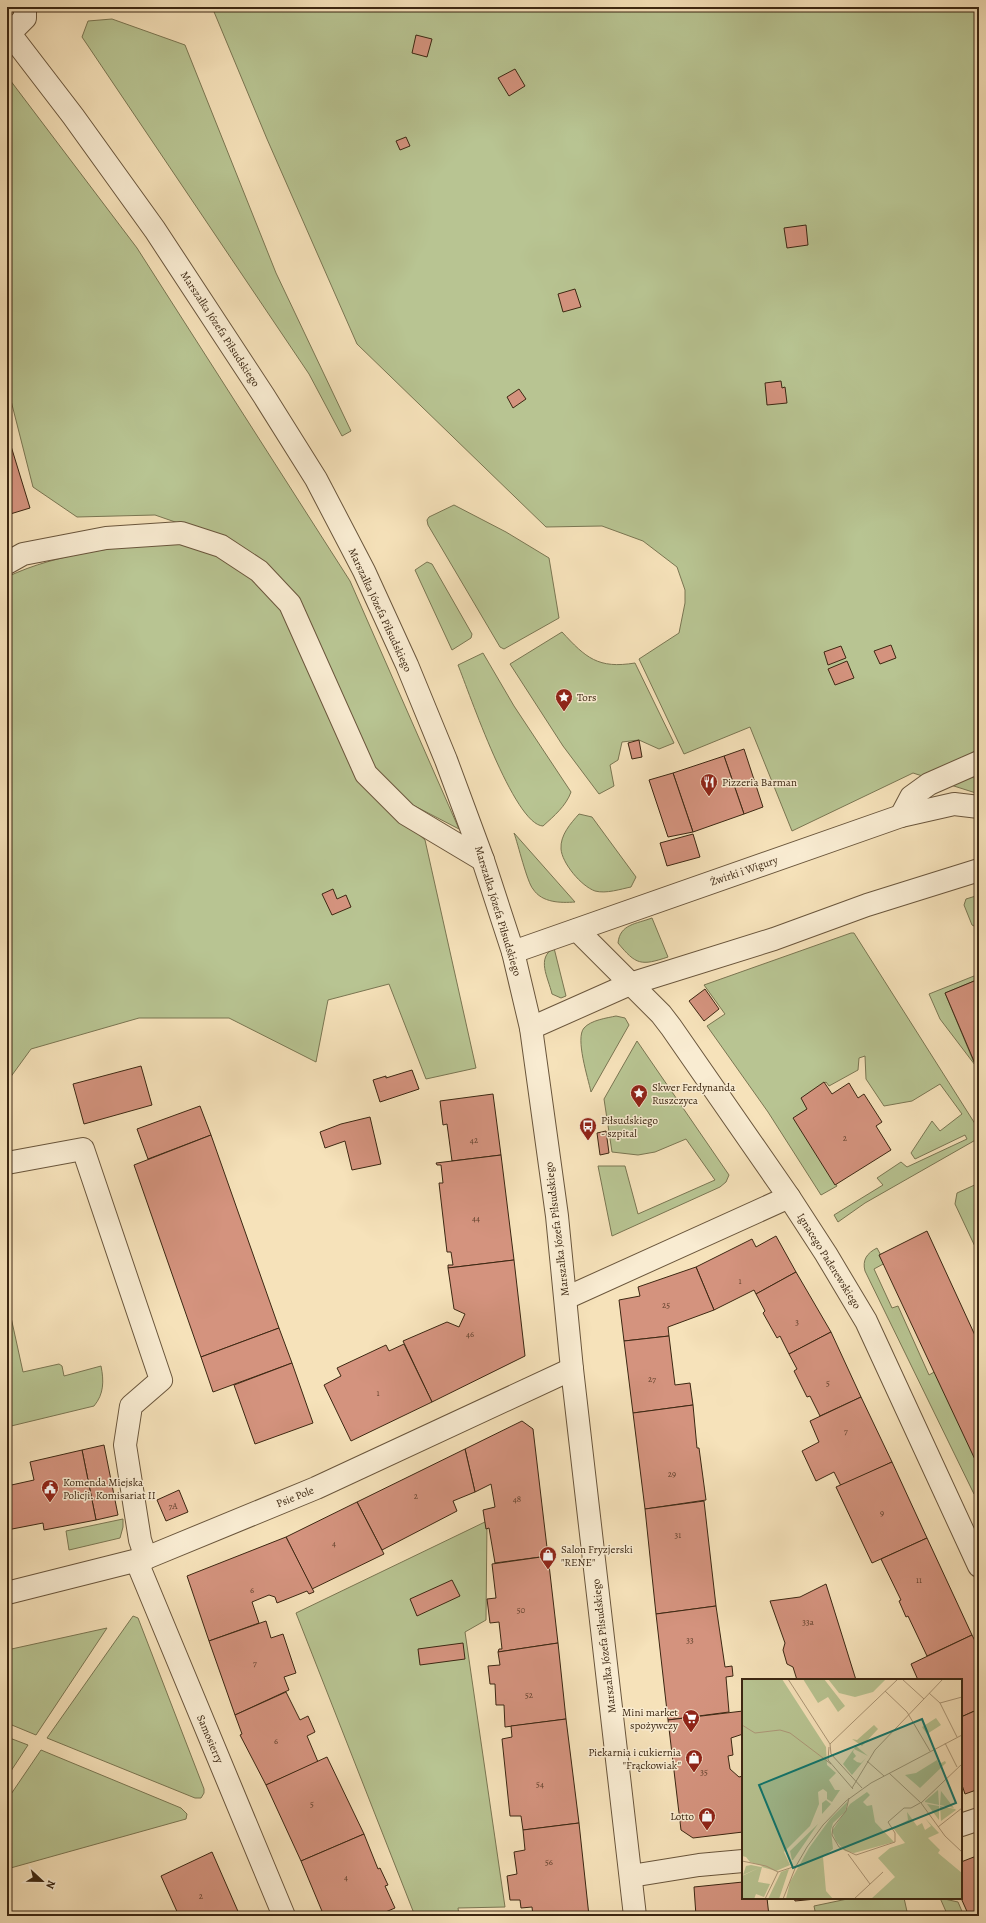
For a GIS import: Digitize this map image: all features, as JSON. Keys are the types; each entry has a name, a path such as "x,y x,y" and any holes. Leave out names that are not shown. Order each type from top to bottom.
{"street":[{"path":"9,32 25,18 25,7"},
{"name":"Marszałka Józefa Piłsudskiego","path":"9,32 73,116 155,230 264,396 316,479 364,571 407,666 446,760 483,860 513,952 531,1028 556,1208 572,1369 635,1916"},
{"path":"7,563 23,554 106,538 181,533 221,546 259,571 290,604 366,774 406,814 483,860"},
{"path":"901,816 911,797 929,784 979,762"},
{"name":"Żwirki i Wigury","path":"513,952 901,816 954,804 979,807"},
{"path":"531,1028 630,984 774,939 867,905 979,870"},
{"name":"Ignacego Paderewskiego","path":"577,930 661,1014 672,1027 789,1197 826,1254 866,1321 979,1566"},
{"name":"Samosierry","path":"7,1163 83,1149 160,1380 131,1406 125,1445 140,1540 141,1560 284,1916"},
{"path":"566,1298 789,1197"},
{"name":"Psie Pole","path":"7,1593 141,1560 316,1488 572,1369"},
{"path":"962,1825 979,1819"},
{"path":"631,1876 699,1865 742,1861"}],"green space":[{"path":"212,7 979,7 979,794 913,773 792,831 750,727 684,754 639,659 679,633 685,603 685,590 677,567 643,541 602,526 546,527 357,344 267,139"},
{"path":"112,19 185,45 276,273 351,431 342,436 309,374 82,37 88,21"},
{"path":"7,76 137,248 350,581 459,829 405,801 365,758 299,597 233,542 155,515 77,517 33,487 7,385"},
{"path":"454,505 506,532 549,558 559,618 504,649 500,647 428,525 427,520 429,517"},
{"path":"180,540 221,555 251,574 283,613 358,779 425,840 476,1068 426,1079 389,984 328,1000 316,1062 229,1018 139,1018 31,1049 7,1082 7,577 48,562 70,556 114,548"},
{"path":"427,562 432,564 472,634 471,638 452,650 415,570"},
{"path":"562,632 578,649 594,660 611,664 635,663 674,743 659,749 639,740 622,742 618,760 610,765 614,786 599,794 563,746 510,664"},
{"path":"483,653 514,706 571,792 563,806 543,826 531,820 519,804 506,782 482,728 458,665"},
{"path":"579,814 592,817 636,877 631,887 609,892 599,892 584,884 573,873 562,855 561,844 564,834"},
{"path":"514,833 575,902 547,900 537,894 528,879"},
{"path":"979,895 979,926 976,927 972,925 964,905 966,899"},
{"path":"652,918 668,957 651,962 640,962 630,956 618,943 619,937 625,928"},
{"path":"854,933 979,1130 979,1138 865,1203 838,1222 834,1215 883,1185 877,1178 901,1162 907,1167 967,1139 965,1135 915,1159 911,1153 932,1121 940,1131 962,1114 940,1084 912,1101 884,1106 866,1079 865,1056 859,1058 858,1070 829,1086 826,1082 803,1097 809,1108 795,1117 837,1186 821,1195 768,1112 707,1026 725,1014 704,985"},
{"path":"554,948 566,996 561,998 552,994 546,975 544,962 549,952"},
{"path":"979,974 979,979 945,993 975,1065 940,1019 929,994"},
{"path":"616,1016 625,1018 629,1025 591,1092 581,1049 582,1033 584,1028 591,1023"},
{"path":"637,1041 729,1175 726,1182 720,1187 612,1236 598,1166 625,1166 638,1214 715,1180 686,1139 655,1152 638,1155 612,1152 604,1099"},
{"path":"979,1183 979,1255 955,1204 957,1193"},
{"path":"877,1248 885,1263 874,1269 892,1308 898,1306 929,1375 936,1371 979,1462 979,1491 974,1494 865,1271 864,1263 866,1257 870,1252"},
{"path":"7,1299 23,1372 59,1364 62,1366 64,1376 101,1366 103,1377 102,1387 100,1397 94,1406 7,1427"},
{"path":"123,1519 123,1527 120,1538 69,1550 66,1531"},
{"path":"487,1521 486,1620 465,1632 505,1907 458,1908 459,1916 415,1916 296,1613"},
{"path":"133,1616 138,1618 204,1789 204,1793 201,1798 195,1798 47,1738"},
{"path":"107,1628 36,1735 7,1723 7,1650"},
{"path":"7,1737 28,1745 7,1777"},
{"path":"41,1750 181,1808 187,1814 186,1819 7,1869 7,1800"},
{"path":"847,1899 904,1899 908,1916 816,1916 814,1906"},
{"path":"940,1899 958,1902 964,1916 948,1916"}],"building":[{"path":"416,35 432,39 427,57 412,53"},
{"path":"515,69 525,86 509,96 498,78"},
{"path":"406,137 410,146 400,150 396,141"},
{"path":"806,225 808,245 787,248 784,228"},
{"path":"575,289 581,307 563,312 558,294"},
{"path":"781,381 782,388 785,387 787,403 767,405 765,383"},
{"path":"519,389 526,399 513,408 507,397"},
{"path":"7,433 30,508 7,515"},
{"path":"891,645 896,658 880,664 874,651"},
{"path":"841,646 846,658 828,665 824,652"},
{"path":"847,661 854,678 835,685 828,669"},
{"path":"639,740 642,757 632,759 628,743"},
{"path":"744,749 763,807 744,814 724,756"},
{"name":"Pizzeria Barman","path":"724,756 744,814 693,832 673,773"},
{"path":"673,773 693,832 668,837 649,780"},
{"path":"693,834 700,857 667,866 660,843"},
{"path":"333,889 337,899 346,895 351,907 332,915 322,894"},
{"path":"979,979 979,1073 945,993"},
{"path":"705,989 719,1009 704,1021 689,1001"},
{"path":"141,1066 152,1105 84,1124 73,1084"},
{"path":"412,1070 419,1089 380,1102 373,1080 386,1076 386,1078"},
{"path":"824,1082 832,1094 849,1083 858,1098 864,1094 882,1122 876,1126 891,1150 835,1185 793,1118 807,1109 801,1098"},
{"path":"493,1094 501,1155 452,1161 447,1124 443,1125 440,1101"},
{"path":"200,1106 211,1135 148,1159 137,1129"},
{"path":"370,1117 381,1164 352,1170 345,1141 325,1148 320,1132 341,1124"},
{"path":"606,1131 609,1153 600,1155 597,1133"},
{"path":"211,1135 279,1328 201,1357 134,1165"},
{"path":"501,1155 514,1260 448,1268 448,1265 453,1265 451,1252 447,1252 439,1183 443,1183 441,1165 437,1165 436,1163"},
{"path":"927,1231 979,1344 979,1468 879,1255"},
{"path":"776,1236 796,1272 756,1294 754,1290 714,1310 696,1267 752,1239 756,1247"},
{"path":"514,1260 525,1356 432,1402 403,1341 447,1322 459,1327 465,1314 454,1309 448,1268"},
{"path":"696,1267 714,1310 668,1327 669,1336 624,1341 619,1300 640,1296 638,1287"},
{"path":"796,1272 831,1332 789,1354 780,1336 777,1338 763,1313 765,1311 756,1294"},
{"path":"279,1328 292,1363 213,1392 201,1357"},
{"path":"831,1332 861,1397 820,1416 810,1396 807,1397 794,1371 797,1369 789,1354"},
{"path":"669,1336 675,1385 690,1383 693,1405 633,1413 624,1341"},
{"path":"404,1344 432,1402 351,1441 324,1385 341,1376 337,1368 386,1345 389,1351"},
{"path":"292,1363 313,1423 255,1444 234,1385"},
{"path":"861,1397 892,1462 841,1486 834,1472 816,1481 802,1451 819,1442 810,1421"},
{"path":"693,1405 697,1448 699,1448 706,1500 645,1509 633,1413"},
{"path":"522,1421 533,1429 548,1556 495,1563 489,1528 486,1529 483,1510 495,1507 491,1484 475,1492 465,1449"},
{"path":"104,1445 118,1515 96,1520 82,1450"},
{"path":"465,1449 475,1492 453,1501 457,1511 382,1550 357,1502"},
{"name":"Komenda Miejska Policji. Komisariat II","path":"82,1450 96,1520 44,1530 43,1523 7,1530 7,1486 34,1480 30,1462"},
{"path":"892,1462 927,1538 872,1563 836,1487"},
{"path":"179,1490 188,1512 166,1521 157,1500"},
{"path":"704,1501 716,1606 656,1614 645,1509"},
{"path":"357,1502 384,1554 312,1589 286,1537"},
{"path":"286,1537 314,1592 309,1594 307,1591 277,1603 275,1597 269,1595 252,1602 259,1623 209,1641 187,1576"},
{"path":"927,1538 972,1635 927,1656 908,1616 906,1617 899,1601 901,1600 881,1559"},
{"path":"548,1556 558,1643 498,1652 499,1649 502,1649 499,1622 490,1623 487,1599 496,1598 492,1564"},
{"path":"452,1580 460,1596 417,1616 410,1599"},
{"path":"826,1584 856,1679 797,1679 793,1667 787,1664 783,1650 785,1643 770,1601 800,1597"},
{"path":"716,1606 725,1667 732,1666 733,1676 726,1677 729,1712 668,1720 656,1614"},
{"path":"266,1621 271,1638 283,1634 296,1673 284,1677 289,1690 235,1715 209,1641"},
{"path":"972,1635 979,1649 979,1709 962,1717 962,1679 918,1679 911,1664"},
{"path":"463,1643 465,1659 420,1665 418,1649"},
{"path":"558,1643 566,1719 505,1727 504,1705 496,1705 495,1684 490,1684 488,1666 500,1665 498,1652"},
{"path":"286,1692 300,1720 308,1716 315,1732 307,1736 318,1762 266,1785 240,1735 242,1734 235,1715"},
{"path":"979,1709 979,1789 965,1794 962,1785 962,1717"},
{"path":"742,1711 742,1734 731,1738 733,1755 728,1756 730,1769 739,1777 742,1776 742,1832 693,1838 681,1830 668,1720"},
{"path":"566,1719 579,1823 523,1830 521,1816 510,1816 502,1739 512,1737 511,1726"},
{"path":"327,1757 364,1834 301,1861 266,1785"},
{"path":"579,1823 589,1916 533,1916 532,1907 521,1908 520,1900 510,1900 507,1876 517,1874 514,1852 525,1850 523,1830"},
{"path":"364,1834 378,1869 380,1868 388,1885 385,1886 395,1908 376,1916 324,1916 301,1861"},
{"path":"212,1852 240,1916 179,1916 161,1876"},
{"path":"979,1855 979,1916 969,1916 961,1899 962,1862"},
{"path":"742,1882 742,1899 767,1899 769,1916 696,1916 694,1887"},
{"path":"794,1899 816,1899 795,1901"}],"place":[{"name":"Tors","path":"564,712"},
{"name":"Pizzeria Barman","path":"709,797"},
{"name":"Skwer Ferdynanda Ruszczyca","path":"639,1108"},
{"name":"Piłsudskiego - szpital","path":"588,1141"},
{"name":"Komenda Miejska Policji. Komisariat II","path":"50,1503"},
{"name":"Salon Fryzjerski \"RENE\"","path":"548,1570"},
{"name":"Mini market spożywczy","path":"691,1733"},
{"name":"Piekarnia i cukiernia \"Frąckowiak\"","path":"694,1773"},
{"name":"Lotto","path":"707,1831"}]}
